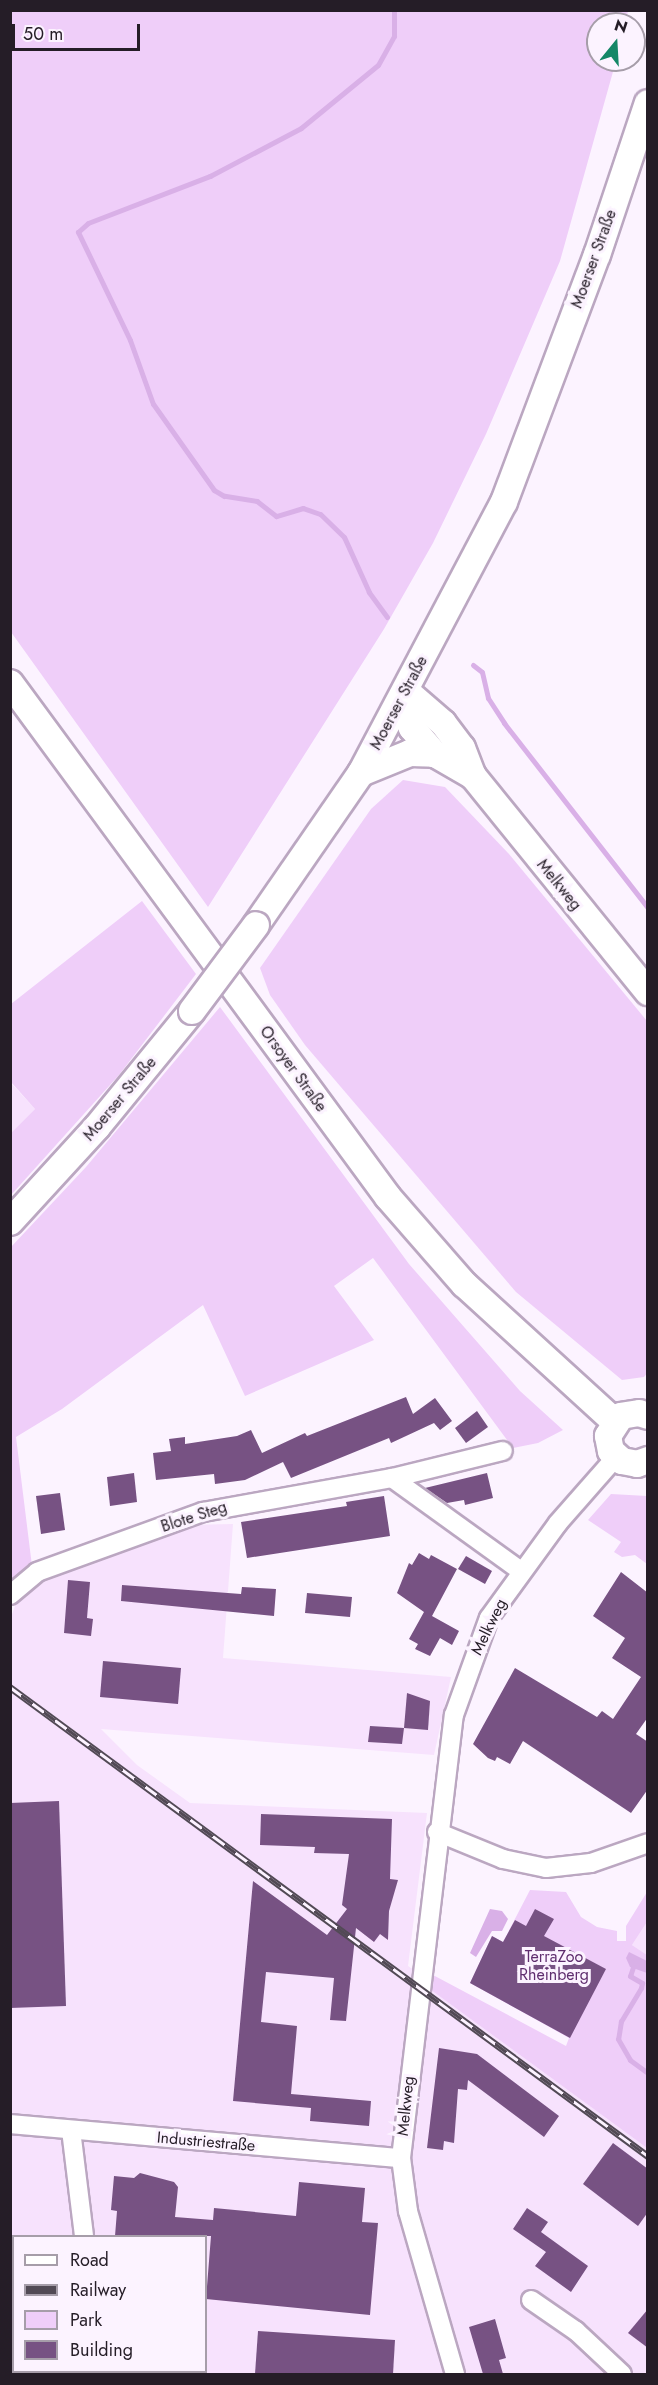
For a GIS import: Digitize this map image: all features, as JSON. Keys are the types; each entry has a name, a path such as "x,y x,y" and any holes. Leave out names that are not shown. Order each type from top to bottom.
{"main road":[{"name":"Moerser Straße","path":"10,1222 97,1127 192,1011 256,926 361,773 504,502 597,255 648,103"},
{"name":"Orsoyer Straße","path":"10,683 388,1197 464,1284 614,1421"},
{"name":"Melkweg","path":"403,696 412,728 435,754 473,776"},
{"name":"Melkweg","path":"403,696 443,723 462,748 473,776 648,992"},
{"path":"361,773 410,753 435,754"},
{"path":"647,1416 630,1413 614,1421 609,1444 616,1457 629,1464 648,1460"}],"street":[{"name":"Blote Steg","path":"10,1595 37,1572 217,1508 392,1478 503,1451"},
{"name":"Melkweg","path":"455,2374 408,2211 401,2158 437,1832 454,1715 489,1618 521,1571 616,1457"},
{"path":"392,1478 521,1571"},
{"path":"437,1832 503,1859 546,1868 591,1863 648,1843"},
{"name":"Industriestraße","path":"10,2124 401,2158"},
{"path":"71,2130 84,2235"},
{"path":"531,2300 576,2331 622,2374"}],"shaded area":[{"path":"10,1082 35,1109 11,1133 10,1133"},
{"path":"233,1524 223,1658 451,1677 434,1755 101,1729 137,1765 190,1803 427,1813 408,1966 432,1982 431,1990 647,2148 647,2374 11,2374 10,1620 20,1592 35,1582 186,1525"},
{"path":"490,1909 502,1911 508,1919 502,1931 492,1931 476,1957 470,1953"},
{"path":"647,1922 647,1955 632,1945"},
{"path":"629,1952 647,1961 647,1973 630,1967 626,1958"}],"green space":[{"path":"10,11 628,11 586,12 586,72 613,72 560,261 486,434 433,543 384,629 208,907 11,632"},
{"path":"403,780 445,787 509,854 647,1021 648,1372 644,1377 622,1380 516,1292 305,1045 270,995 260,968 371,809"},
{"path":"142,901 196,974 119,1075 11,1195 11,1133 35,1109 11,1082 11,1004"},
{"path":"220,1007 409,1264 520,1391 563,1430 538,1443 513,1448 373,1258 334,1286 374,1340 245,1396 203,1305 62,1409 16,1437 32,1566 11,1586 11,1247 86,1167"},
{"path":"611,1494 647,1496 647,1564 635,1555 622,1557 614,1552 621,1542 588,1520"},
{"name":"TerraZoo Rheinberg","path":"530,1890 566,1892 581,1917 597,1927 617,1931 617,1941 626,1941 626,1926 647,1892 647,1922 632,1945 647,1955 647,2148 431,1990 433,1975 566,2046 569,2038 470,1983 492,1936 503,1942"}],"building":[{"path":"406,1397 413,1414 435,1398 452,1421 440,1430 434,1423 391,1443 389,1438 291,1478 283,1462 245,1480 215,1484 214,1474 156,1480 153,1453 171,1451 169,1439 185,1437 185,1444 237,1436 251,1430 262,1453 305,1433 307,1436"},
{"path":"477,1411 488,1427 466,1443 455,1428"},
{"path":"134,1473 137,1502 110,1506 107,1477"},
{"path":"487,1473 493,1498 465,1505 464,1500 447,1503 425,1488"},
{"path":"60,1493 65,1530 41,1534 36,1496"},
{"path":"384,1496 390,1536 247,1558 241,1522 347,1506 346,1502"},
{"path":"419,1553 429,1559 431,1555 457,1569 432,1616 459,1631 452,1645 440,1638 430,1656 415,1649 418,1644 409,1639 424,1612 397,1593 409,1563 412,1565"},
{"path":"466,1556 492,1571 485,1584 458,1569"},
{"path":"621,1572 648,1593 648,1717 636,1734 648,1742 648,1789 631,1813 523,1741 510,1764 497,1757 495,1761 488,1758 473,1744 515,1668 597,1717 602,1711 613,1719 641,1677 612,1658 625,1638 593,1616"},
{"path":"68,1580 90,1582 87,1618 93,1619 91,1636 64,1633"},
{"path":"122,1585 241,1594 242,1587 276,1589 274,1616 121,1601"},
{"path":"307,1593 352,1597 350,1617 305,1613"},
{"path":"103,1661 181,1668 178,1704 100,1697"},
{"path":"407,1693 430,1701 428,1730 404,1728"},
{"path":"370,1726 404,1728 402,1744 368,1742"},
{"path":"59,1801 66,2006 10,2008 10,1803"},
{"path":"261,1814 392,1819 390,1879 398,1880 389,1911 388,1940 380,1934 374,1942 356,1928 346,2021 330,2020 334,1978 266,1972 261,2022 297,2026 291,2094 371,2101 369,2126 310,2121 311,2108 233,2101 253,1881 327,1935 347,1909 342,1905 349,1854 314,1853 315,1847 260,1845"},
{"path":"535,1909 554,1919 544,1936 606,1969 570,2038 470,1983 492,1936 503,1942 515,1920 526,1926"},
{"path":"439,2048 477,2054 559,2116 544,2137 468,2080 467,2090 458,2089 454,2143 444,2141 443,2150 427,2148"},
{"path":"613,2143 648,2169 648,2212 638,2226 583,2184"},
{"path":"140,2173 174,2182 178,2187 175,2217 213,2220 214,2208 296,2216 299,2182 365,2188 362,2222 378,2223 370,2315 207,2299 211,2236 115,2235 117,2211 111,2210 114,2176 134,2178"},
{"path":"527,2208 548,2222 541,2232 588,2266 571,2292 535,2266 546,2252 513,2229"},
{"path":"648,2309 648,2348 628,2333"},
{"path":"495,2319 506,2358 499,2360 503,2374 483,2374 469,2327"},
{"path":"258,2331 395,2340 393,2374 255,2374"}],"waterway":[{"path":"387,617 369,592 344,537 320,514 303,508 276,516 257,501 224,496 214,490 153,404 130,340 78,232 88,223 210,176 301,128 378,65 394,36 394,10"},
{"path":"473,665 482,672 488,698 504,723 648,908"},
{"path":"633,1967 630,1976 642,1983 641,1988 621,2021 618,2039 630,2060 648,2073"}],"railway":[{"path":"10,1687 648,2156"}]}
